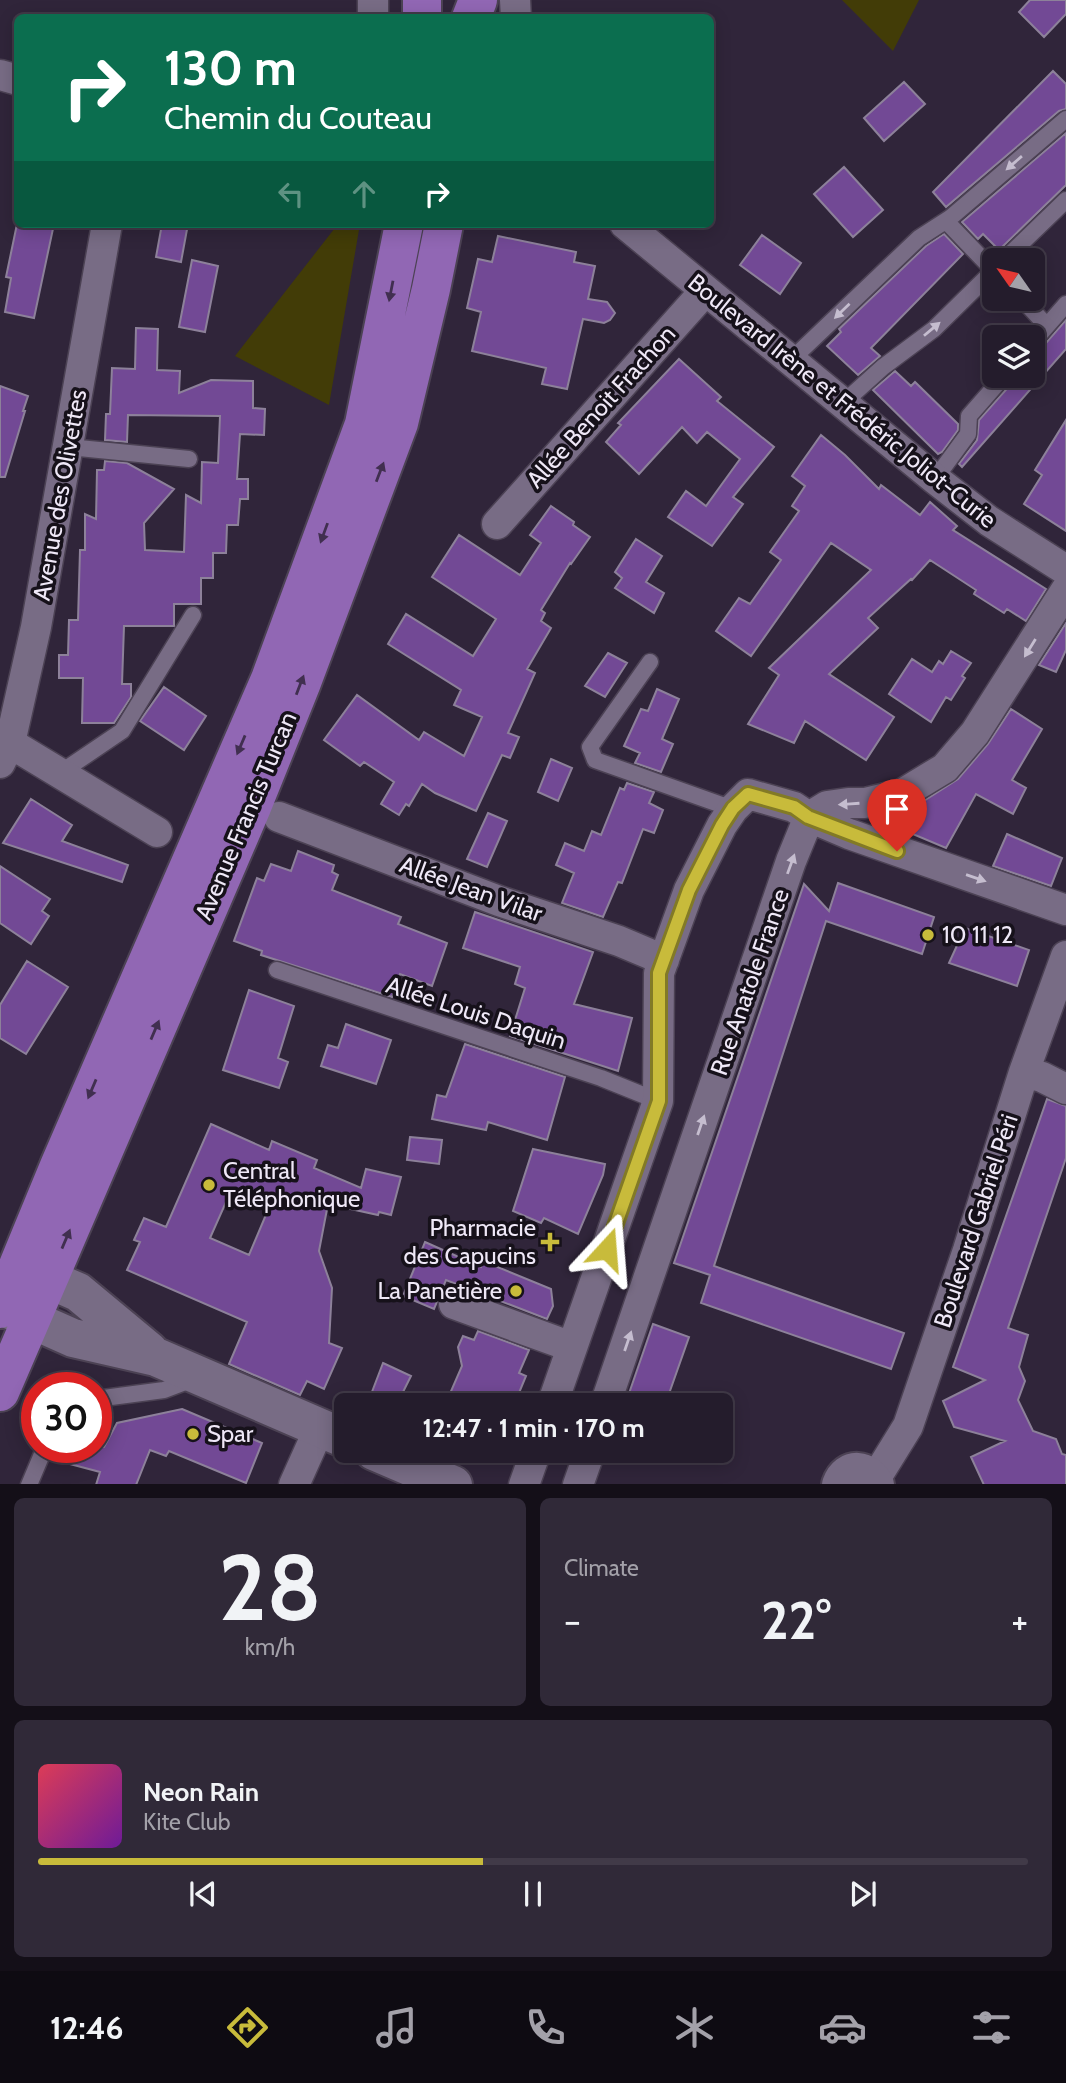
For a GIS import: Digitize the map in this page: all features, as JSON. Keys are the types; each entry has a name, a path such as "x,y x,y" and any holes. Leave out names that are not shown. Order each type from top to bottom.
{"main road":[{"name":"Avenue Francis Turcan","path":"34,1272 70,1140 270,679 364,424 403,228"},
{"name":"Avenue Francis Turcan","path":"0,1392 11,1312 34,1272 252,807 301,685 399,423 443,228"},
{"path":"34,1272 78,1293 156,1357"},
{"path":"11,1312 74,1338 156,1357 333,1433"},
{"path":"402,1463 451,1484"}],"street":[{"name":"Avenue des Olivettes","path":"5,753 36,627 106,228"},
{"name":"Boulevard Irène et Frédéric Joliot-Curie","path":"630,228 935,479 989,521 1066,570"},
{"name":"Allée Benoit Frachon","path":"497,524 705,291"},
{"path":"808,817 827,806 864,803 902,794 945,768 975,733 1066,590"},
{"path":"5,753 60,773 157,832"},
{"path":"556,1393 659,1101 659,973 689,890 733,808 748,794 794,807 808,817 849,834 1066,910"},
{"name":"Allée Jean Vilar","path":"279,817 499,901 619,941 664,960"},
{"name":"Rue Anatole France","path":"610,1393 808,817"},
{"name":"Boulevard Gabriel Péri","path":"863,1483 908,1426 968,1250 1024,1072 1066,956"},
{"path":"1024,1072 1042,1077 1066,1089"},
{"path":"454,1304 572,1347"},
{"path":"296,1484 333,1433"},
{"path":"524,1484 532,1463"},
{"path":"578,1484 586,1463"}],"lane":[{"path":"790,361 919,238 946,221 1066,119"},
{"path":"1016,248 1066,200"},
{"path":"946,221 982,258"},
{"path":"842,404 883,367 934,329 982,282"},
{"path":"1045,328 1066,304"},
{"path":"1034,312 1047,326"},
{"path":"935,479 968,434 969,416 994,388"},
{"path":"69,447 189,459"},
{"path":"60,773 122,730 193,615"},
{"path":"650,663 590,747 595,760 733,808"},
{"name":"Allée Louis Daquin","path":"277,971 601,1078 659,1101"},
{"path":"112,1397 164,1390 201,1376"},
{"path":"29,1484 38,1463"}],"shaded area":[{"path":"842,0 919,0 893,51"},
{"path":"335,228 359,228 329,405 235,356"}],"building":[{"path":"1030,0 1066,0 1066,14 1044,37 1019,12"},
{"path":"1053,71 1066,84 1066,109 1059,111 946,207 933,192"},
{"path":"904,82 925,104 884,141 864,118"},
{"path":"1066,133 1066,185 1001,248 997,248 983,234 978,239 962,222"},
{"path":"844,167 883,210 853,237 814,194"},
{"path":"16,228 53,228 34,318 5,312 11,278 6,277"},
{"path":"161,228 187,228 181,262 156,257"},
{"path":"944,234 963,254 871,348 880,356 858,375 827,346 841,332 839,329 926,246"},
{"path":"762,235 801,263 780,294 740,265"},
{"path":"498,236 576,252 574,262 595,266 588,299 607,302 615,313 604,323 583,319 567,389 542,384 546,368 472,351 481,312 467,308 478,259 492,262"},
{"path":"192,260 218,266 205,332 179,327"},
{"path":"1066,320 1066,349 1045,373 1045,344"},
{"path":"136,328 158,329 157,370 180,371 179,393 211,380 253,381 253,408 265,409 264,435 240,434 237,479 248,479 248,499 240,499 238,525 227,525 226,553 213,553 213,578 201,578 201,604 174,604 174,626 124,626 122,684 131,684 131,697 114,723 82,723 83,678 59,678 59,655 68,655 69,620 78,620 80,550 85,550 85,514 96,519 97,470 104,470 105,461 127,463 174,489 144,523 145,550 184,552 186,495 201,503 202,462 218,463 220,416 128,415 127,442 105,440 106,414 110,414 112,368 135,369"},
{"path":"679,359 721,397 717,401 774,447 733,497 743,504 712,546 668,517 686,491 706,506 740,459 707,432 697,443 682,427 639,474 606,442 621,425 618,423"},
{"path":"895,371 911,386 915,382 958,424 958,430 942,452 938,454 873,390"},
{"path":"0,386 28,396 5,477 0,477"},
{"path":"1008,388 1032,388 962,467 959,464 977,440 979,420"},
{"path":"1066,420 1066,531 1024,504 1042,475 1035,470"},
{"path":"821,435 879,489 881,485 920,515 930,502 957,526 953,530 1046,589 1026,621 1007,609 1004,613 974,594 976,590 930,560 912,580 868,618 878,628 829,674 894,717 866,760 805,721 794,743 748,724 779,675 769,668 871,570 831,543 751,656 716,631 739,598 750,604 781,560 770,552 799,511 792,506 805,486 792,476"},
{"path":"551,506 590,537 570,563 541,610 545,613 541,621 551,628 527,669 535,673 508,733 519,737 510,758 502,755 476,811 435,793 422,784 409,806 406,804 399,815 381,804 394,782 364,762 360,766 324,740 357,695 419,740 424,732 464,756 482,717 454,705 461,690 388,644 406,614 473,656 496,619 432,577 459,535 520,575 541,543 530,535"},
{"path":"636,539 662,556 646,582 664,593 654,613 615,588 622,578 615,572"},
{"path":"1066,623 1066,650 1056,672 1039,665"},
{"path":"951,651 971,663 951,700 946,697 931,722 889,694 912,659 932,672 939,661 943,664"},
{"path":"608,653 627,663 605,697 585,686"},
{"path":"164,687 206,716 184,750 140,721"},
{"path":"657,689 679,699 662,739 673,744 661,772 635,763 640,753 624,746 641,709 648,711"},
{"path":"1011,709 1042,729 1012,780 1026,788 1013,814 976,794 946,848 896,827 903,812 958,779 988,744"},
{"path":"551,759 572,768 558,801 538,792"},
{"path":"627,783 654,792 649,803 663,810 654,833 643,829 622,883 618,882 603,917 562,903 574,873 556,865 565,843 584,851 592,831 601,835 620,788 624,790"},
{"path":"31,799 72,825 62,841 128,865 122,882 3,843"},
{"path":"488,813 507,821 487,867 467,859"},
{"path":"1007,834 1062,858 1051,886 993,866"},
{"path":"298,851 334,865 332,872 338,875 332,890 401,917 398,924 447,943 432,986 400,974 392,997 261,955 262,951 234,941 257,878 264,881 271,864 291,871"},
{"path":"0,866 50,899 42,911 49,916 31,944 0,923"},
{"path":"838,883 934,917 922,954 826,921 714,1266 904,1333 891,1369 701,1303 710,1275 674,1263 804,884 829,911"},
{"path":"475,912 593,952 574,1004 632,1018 618,1071 510,1036 525,988 515,984 520,967 463,948"},
{"path":"965,928 1029,950 1017,986 949,963"},
{"path":"27,961 68,987 26,1054 0,1038 0,1005"},
{"path":"249,990 294,1006 278,1058 288,1062 279,1088 223,1070"},
{"path":"346,1024 391,1040 376,1084 321,1066 328,1045 338,1048"},
{"path":"465,1044 565,1077 547,1140 488,1122 486,1130 432,1119 437,1095 446,1097"},
{"path":"1047,1099 1066,1106 1066,1158 1008,1328 1028,1335 1019,1367 1025,1381 1018,1400 1033,1431 1056,1439 1062,1454 1066,1455 1066,1484 984,1484 971,1457 1005,1441 954,1427 943,1401 985,1380 953,1367"},
{"path":"211,1124 269,1150 272,1141 317,1160 314,1168 361,1188 366,1169 401,1177 391,1215 379,1212 378,1215 328,1204 319,1251 332,1288 329,1343 342,1348 324,1389 307,1381 300,1395 229,1364 247,1322 127,1270 140,1242 134,1240 144,1218 166,1227","holes":["230,1193 268,1210 249,1255 210,1238"]},
{"path":"410,1137 442,1140 439,1164 407,1160"},
{"path":"533,1149 605,1164 578,1234 544,1218 541,1223 513,1211"},
{"path":"425,1242 481,1267 483,1261 551,1289 553,1306 547,1319 446,1280 434,1309 403,1296"},
{"path":"653,1324 689,1337 669,1393 629,1393"},
{"path":"478,1331 529,1350 519,1373 526,1376 519,1393 450,1393 462,1366 458,1347 463,1336 474,1340"},
{"path":"383,1363 411,1376 402,1393 372,1393"},
{"path":"182,1409 262,1443 246,1483 169,1451 166,1456 150,1450 136,1484 96,1484 100,1472 70,1464 112,1463 112,1432 117,1423"}],"place":[{"name":"10 11 12","path":"928,935"},
{"name":"Central Téléphonique","path":"209,1185"},
{"name":"Pharmacie des Capucins","path":"550,1242"},
{"name":"La Panetière","path":"516,1291"},
{"name":"Spar","path":"193,1434"}],"route":[{"path":"607,1249 659,1101 659,973 689,890 733,808 748,794 794,807 808,817 897,851"}]}
